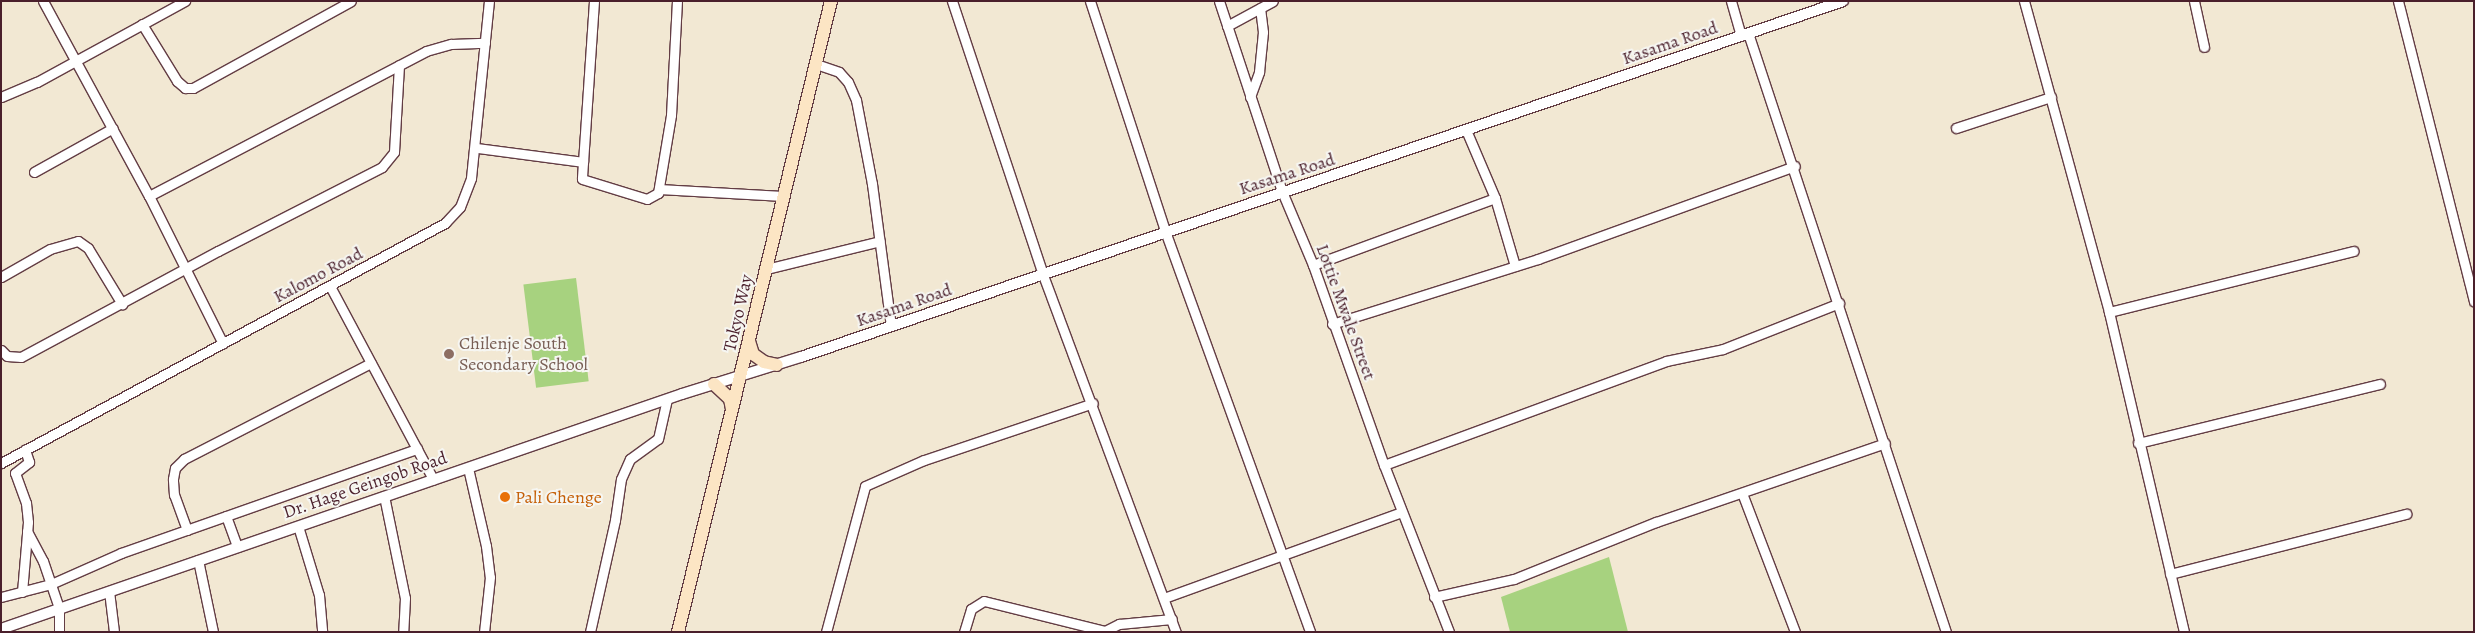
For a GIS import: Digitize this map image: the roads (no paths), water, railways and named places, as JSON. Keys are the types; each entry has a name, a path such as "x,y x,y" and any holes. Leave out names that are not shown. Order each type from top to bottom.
{"main road":[{"name":"Tokyo Way","path":"678,632 831,1"},
{"path":"749,341 753,354 764,362 777,365"},
{"path":"714,384 726,394 732,409"}],"street":[{"path":"43,1 149,196 224,344"},
{"path":"1,97 12,95 185,1"},
{"name":"Kalomo Road","path":"1,463 331,288 445,223 460,207 471,178 477,148 489,1"},
{"path":"594,1 582,179 648,198 654,197 659,189 671,115 677,1"},
{"path":"952,1 1043,275 1093,403 1176,632"},
{"path":"1090,1 1165,231 1310,632"},
{"name":"Lottie Mwale Street","path":"1219,1 1283,194 1313,265 1332,324 1401,512 1449,632"},
{"path":"1227,26 1273,1"},
{"path":"1731,1 1795,166 1946,632"},
{"name":"Kasama Road","path":"741,376 1043,275 1165,231 1283,194 1843,1"},
{"path":"2024,1 2109,312 2138,443 2184,632"},
{"path":"2194,1 2204,47"},
{"path":"2398,1 2474,302"},
{"path":"142,24 178,81 185,88 193,88 349,2"},
{"path":"1250,97 1258,72 1263,32 1260,8"},
{"path":"149,196 399,65 440,46 485,42"},
{"path":"816,64 839,72 848,82 856,100 880,241 891,326"},
{"path":"1,350 7,356 21,357 186,268 366,176 391,160 394,152 399,65"},
{"path":"1956,128 2051,97"},
{"path":"34,172 113,128"},
{"path":"1466,130 1494,198 1515,266"},
{"path":"477,148 583,162"},
{"path":"1332,324 1515,266 1795,166"},
{"path":"659,189 783,196"},
{"path":"1313,265 1494,198"},
{"path":"1,277 50,249 78,241 88,248 122,304"},
{"path":"766,268 880,241"},
{"path":"2109,312 2353,251"},
{"path":"331,288 433,480"},
{"path":"1384,465 1666,361 1723,349 1839,302"},
{"path":"187,530 174,495 173,480 176,468 184,459 371,363"},
{"name":"Dr. Hage Geingob Road","path":"1,629 667,399 741,376"},
{"path":"2138,443 2380,384"},
{"path":"590,632 615,520 621,479 630,459 658,439 667,399"},
{"path":"826,632 865,486 924,460 1093,403"},
{"path":"1434,597 1514,579 1656,522 1885,443"},
{"path":"1,597 51,584 121,553 417,449"},
{"path":"22,592 27,531 26,503 15,473 29,462 25,450"},
{"path":"468,468 486,546 490,577 484,632"},
{"path":"1742,493 1795,632"},
{"path":"384,496 405,598 403,632"},
{"path":"1164,598 1401,512"},
{"path":"2170,574 2406,514"},
{"path":"226,516 237,547"},
{"path":"298,526 319,595 322,632"},
{"path":"27,531 51,584 59,608 59,632"},
{"path":"198,560 213,632"},
{"path":"109,591 114,632"},
{"path":"964,632 971,609 984,601 1105,631 1120,624 1172,619"}],"place":[{"name":"Chilenje South Secondary School","path":"449,354"},
{"name":"Pali Chenge","path":"505,497"}]}
